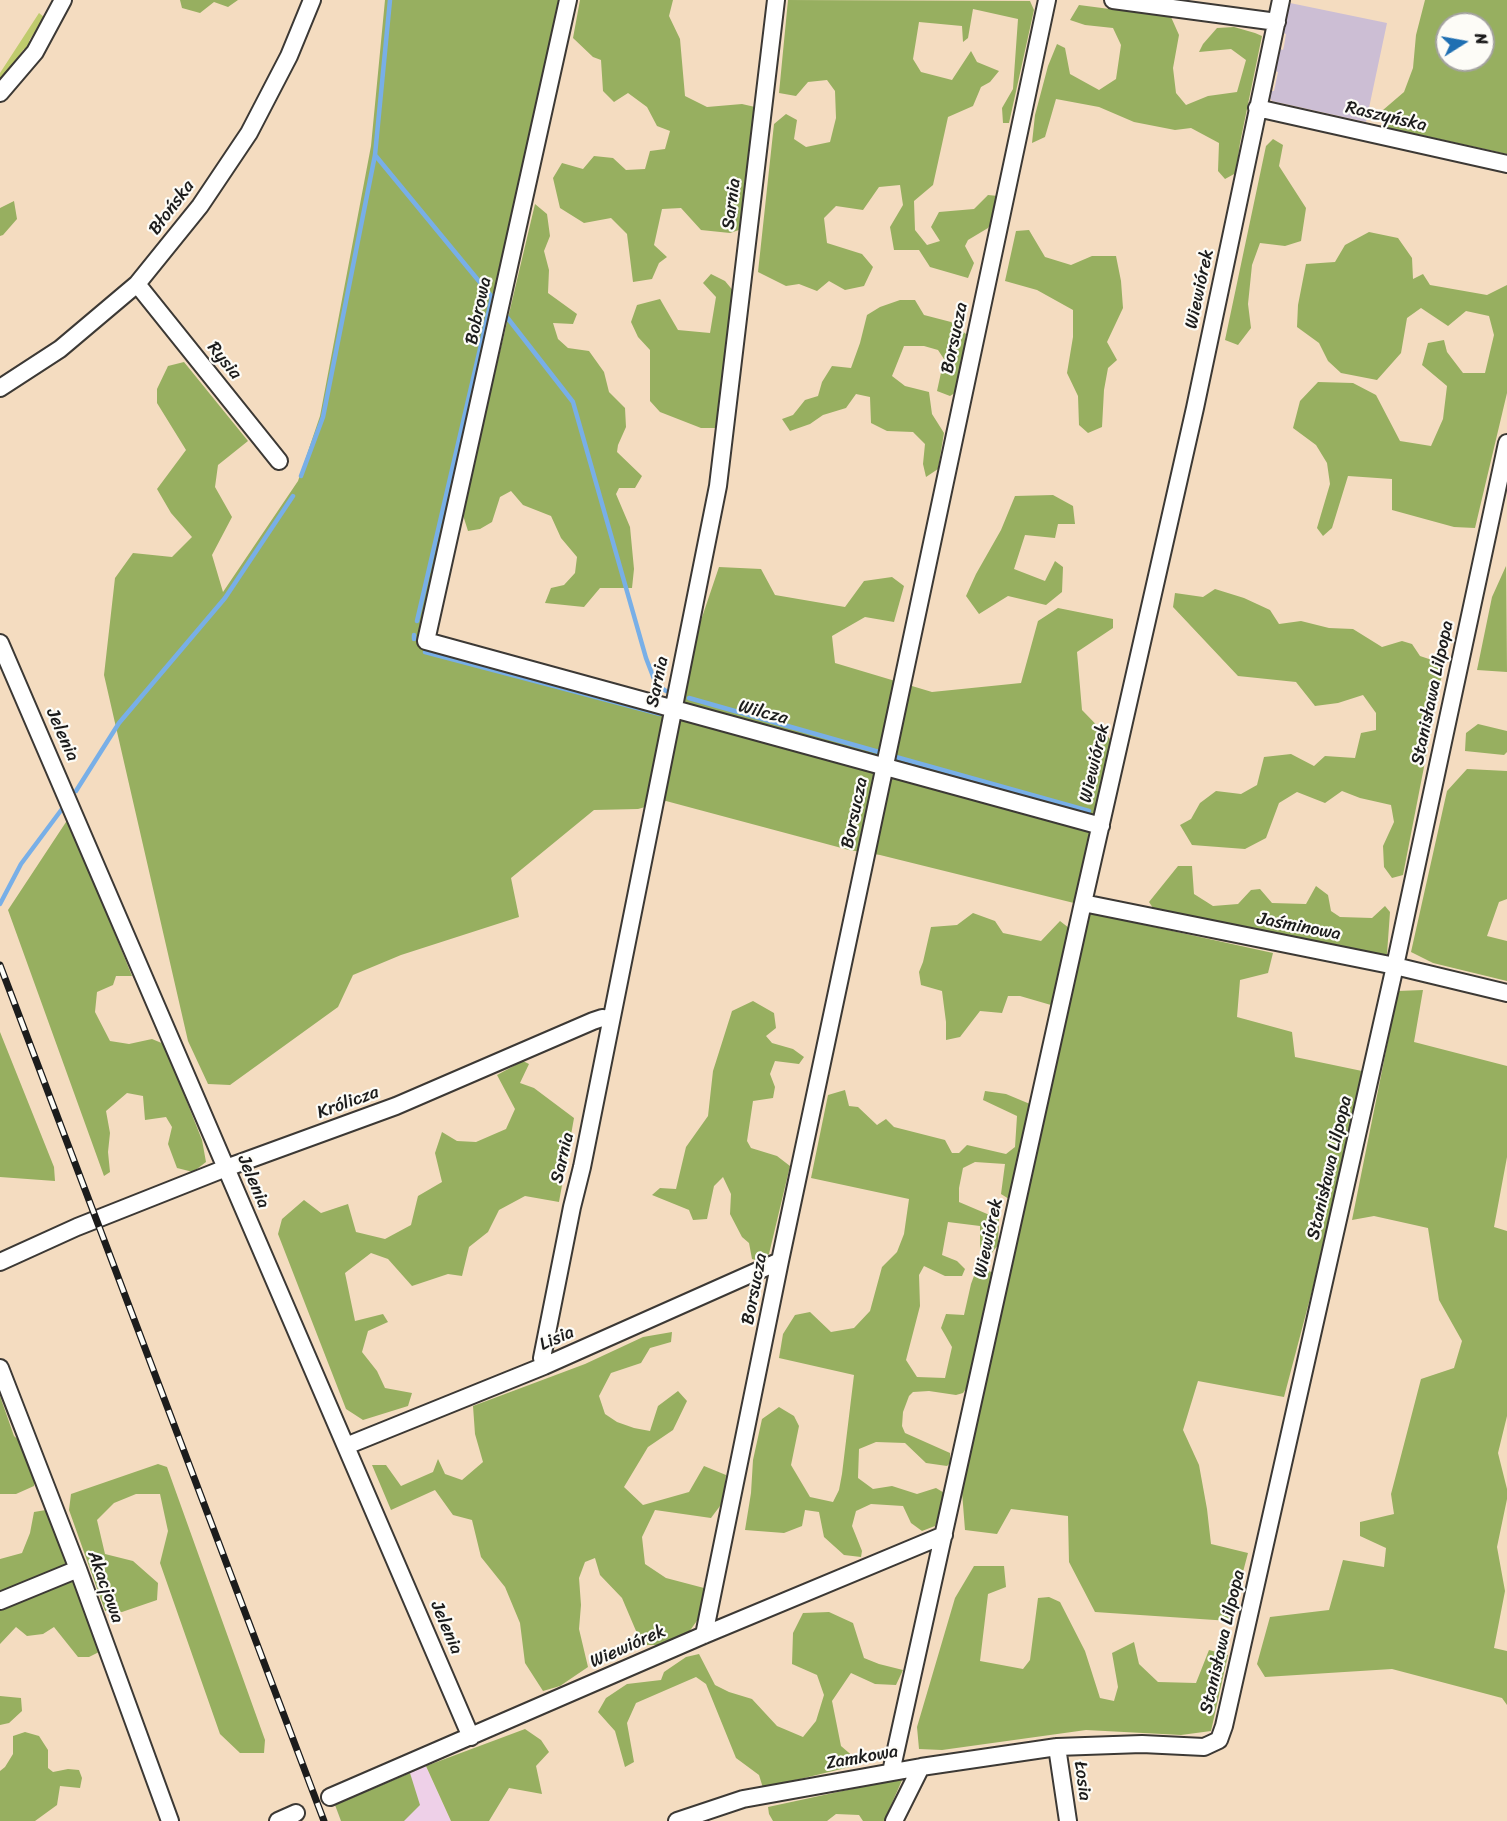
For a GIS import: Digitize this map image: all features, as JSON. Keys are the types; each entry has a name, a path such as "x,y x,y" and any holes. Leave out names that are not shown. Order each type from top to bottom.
{"street":[{"path":"0,93 35,52 63,0"},
{"name":"Błońska","path":"0,388 60,349 137,284 200,206 249,133 289,56 312,0"},
{"name":"Bobrowa","path":"428,630 568,0"},
{"name":"Sarnia","path":"544,1366 542,1358 552,1305 718,486 776,0"},
{"name":"Borsucza","path":"704,1635 780,1261 1047,0"},
{"path":"1113,0 1277,22"},
{"name":"Wiewiórek","path":"891,1773 1195,408 1281,0"},
{"name":"Raszyńska","path":"1257,108 1507,164"},
{"name":"Rysia","path":"137,284 279,461"},
{"name":"Stanisława Lilpopa","path":"1057,1747 1142,1744 1204,1747 1218,1740 1229,1703 1395,966 1507,443"},
{"name":"Wilcza","path":"428,630 426,641 1101,826"},
{"name":"Jelenia","path":"0,643 471,1737"},
{"name":"Jaśminowa","path":"1083,903 1395,966 1507,993"},
{"name":"Królicza","path":"0,1262 96,1219 226,1168 396,1106 593,1021 602,1018 610,1019"},
{"name":"Lisia","path":"346,1446 544,1366 780,1261"},
{"name":"Akacjowa","path":"0,1368 78,1569 170,1821"},
{"name":"Wiewiórek","path":"330,1797 704,1635 944,1535"},
{"path":"0,1601 78,1569"},
{"name":"Zamkowa","path":"677,1821 743,1799 921,1767 1057,1747"},
{"name":"Łosia","path":"1057,1747 1068,1821"},
{"path":"894,1821 921,1767"},
{"path":"278,1821 296,1813"}],"shaded area":[{"path":"1290,3 1387,23 1366,122 1272,101 1269,97 1271,91 1274,91 1278,72 1275,71 1280,49 1283,50 1284,46 1286,34 1283,33"},
{"path":"426,1766 451,1821 341,1821 335,1805"}],"green space":[{"path":"180,0 238,0 228,7 214,2 200,13 182,8"},
{"path":"385,0 559,0 500,298 423,637 678,713 695,638 719,567 761,569 775,595 845,607 864,581 892,577 904,586 894,622 865,617 832,636 835,663 932,692 1021,683 1038,621 1058,608 1113,619 1113,628 1077,652 1082,710 1113,742 1078,904 880,855 849,850 666,801 638,809 594,810 511,878 519,917 401,955 353,975 338,1007 230,1085 208,1084 188,1041 104,675 115,578 133,553 172,557 192,537 171,513 157,489 186,450 157,403 157,389 168,366 184,362 248,441 218,465 215,487 232,517 212,555 223,592 298,481 320,416 371,146"},
{"path":"580,0 673,0 669,16 680,39 685,96 707,107 742,104 755,107 745,228 730,233 701,230 681,208 662,209 654,245 667,257 659,263 652,279 633,282 627,234 611,218 584,223 560,208 553,178 562,163 583,169 594,156 613,158 626,170 645,169 650,151 665,149 670,131 657,126 647,107 628,93 614,102 603,91 601,60 593,57 573,38"},
{"path":"788,0 1030,1 1034,10 1009,123 1003,123 1002,108 1013,89 1018,19 973,9 968,38 963,42 962,26 919,22 913,59 921,72 952,80 971,51 977,62 999,71 990,82 981,87 973,106 948,117 933,185 914,201 915,230 927,245 940,241 931,227 939,212 974,209 988,195 998,196 998,211 988,228 968,240 965,246 974,263 968,278 930,267 919,250 894,250 890,227 903,205 900,185 879,187 863,210 836,206 824,218 827,243 862,254 873,267 864,286 845,290 829,281 817,291 799,284 786,286 758,272 774,124 786,114 797,120 794,139 806,147 830,142 836,118 835,91 827,80 808,82 796,96 779,93"},
{"path":"1425,0 1507,0 1507,154 1389,128 1381,120 1383,110 1404,92 1413,68 1416,35"},
{"path":"1079,5 1171,17 1179,35 1173,68 1176,93 1186,105 1208,96 1237,92 1246,60 1231,49 1199,52 1217,28 1234,27 1262,36 1236,173 1225,179 1218,171 1219,143 1191,128 1175,130 1134,122 1099,107 1056,99 1045,137 1032,143 1035,115 1048,66 1057,44 1065,48 1070,74 1099,90 1116,79 1121,45 1113,28 1085,25 1070,20"},
{"path":"39,13 44,17 29,41 34,45 29,53 24,49 0,82 0,73"},
{"path":"1273,139 1283,145 1279,166 1306,208 1301,241 1285,246 1260,243 1252,265 1248,304 1251,328 1238,345 1225,340 1266,146"},
{"path":"14,201 17,219 0,236 0,208"},
{"path":"535,204 547,214 550,236 544,251 549,270 548,293 577,314 573,324 553,323 558,339 568,348 589,351 604,372 609,392 625,408 626,427 617,452 642,476 635,488 619,488 616,494 630,527 634,569 632,588 600,588 584,607 545,603 551,588 564,585 575,573 577,557 561,538 551,516 523,505 511,491 500,497 492,522 480,529 468,531 462,512"},
{"path":"1029,230 1045,257 1071,265 1092,256 1116,256 1123,308 1107,342 1117,360 1108,368 1102,427 1088,433 1079,425 1078,396 1067,373 1073,337 1073,310 1037,290 1005,281 1016,231"},
{"path":"1369,232 1398,238 1412,258 1413,279 1423,274 1430,285 1487,295 1507,285 1507,393 1475,528 1454,527 1392,510 1392,479 1348,476 1332,528 1323,536 1317,528 1330,484 1327,463 1316,445 1293,428 1300,401 1318,382 1353,383 1376,395 1400,441 1431,446 1443,419 1447,386 1422,365 1428,343 1444,340 1447,352 1463,373 1485,373 1494,335 1489,316 1466,311 1448,326 1421,308 1407,318 1401,353 1377,380 1341,373 1328,361 1319,343 1297,327 1298,305 1306,264 1335,262 1345,245"},
{"path":"711,274 725,281 735,293 717,428 701,428 660,412 650,401 650,350 638,337 631,322 637,305 660,299 678,330 710,333 716,297 703,283"},
{"path":"900,300 915,300 924,315 951,322 966,334 958,391 950,396 937,391 944,359 938,350 924,346 904,346 892,376 905,386 929,392 932,414 944,433 938,469 926,477 923,464 925,444 913,432 887,431 871,423 870,397 856,394 846,408 823,415 810,424 790,431 782,419 793,415 805,400 818,396 822,382 832,366 851,368 867,315 880,307"},
{"path":"1053,495 1073,506 1075,524 1058,524 1055,538 1025,535 1014,569 1045,581 1055,561 1063,567 1062,592 1046,605 1008,596 979,614 966,596 1001,530 1015,496"},
{"path":"1506,566 1507,672 1477,670 1492,597"},
{"path":"1215,589 1244,598 1270,610 1279,624 1301,621 1329,628 1353,629 1382,647 1402,641 1412,644 1420,656 1444,664 1403,875 1392,878 1384,867 1383,846 1394,822 1391,805 1342,791 1325,803 1297,792 1279,803 1266,838 1245,849 1192,845 1180,825 1191,819 1200,803 1216,791 1241,794 1257,785 1264,757 1291,754 1314,766 1325,756 1355,758 1361,733 1376,730 1376,713 1363,695 1338,703 1315,706 1296,682 1238,676 1173,607 1175,593 1203,597"},
{"path":"1478,724 1507,731 1507,752 1504,755 1465,751 1466,733"},
{"path":"1467,769 1507,771 1507,899 1499,902 1487,936 1507,941 1507,981 1433,963 1411,952 1447,791"},
{"path":"68,819 132,976 116,976 113,985 97,992 95,1012 110,1041 129,1044 152,1039 164,1044 202,1140 206,1162 193,1172 177,1168 168,1144 172,1127 166,1117 145,1120 143,1096 127,1093 106,1111 110,1133 108,1152 110,1172 104,1176 8,910"},
{"path":"1178,866 1192,866 1194,894 1213,906 1238,904 1251,890 1260,889 1272,903 1306,904 1316,886 1328,895 1331,911 1340,917 1372,918 1385,906 1390,912 1387,954 1376,955 1153,908 1149,902"},
{"path":"973,913 995,921 1003,933 1041,941 1060,921 1069,928 1051,1005 1020,996 1008,996 1002,1013 980,1011 960,1037 946,1040 942,991 921,985 919,972 931,927 957,925"},
{"path":"1090,913 1273,953 1268,973 1240,980 1237,1017 1292,1032 1295,1057 1362,1071 1313,1287 1284,1397 1198,1381 1183,1430 1199,1465 1211,1544 1248,1553 1230,1621 1095,1612 1069,1562 1068,1516 1011,1509 997,1534 965,1530 962,1492"},
{"path":"1423,990 1414,1042 1507,1066 1507,1157 1494,1227 1507,1231 1507,1416 1498,1453 1507,1489 1507,1499 1497,1547 1505,1591 1494,1648 1507,1651 1507,1705 1502,1698 1392,1669 1265,1677 1257,1664 1270,1617 1329,1610 1343,1560 1384,1567 1386,1548 1360,1536 1360,1522 1394,1514 1391,1494 1421,1379 1454,1368 1462,1341 1439,1300 1428,1228 1374,1216 1352,1220 1398,991"},
{"path":"753,1001 774,1013 776,1028 766,1036 772,1043 793,1049 804,1057 799,1064 775,1061 770,1074 775,1087 773,1098 753,1101 747,1141 751,1148 777,1156 790,1166 769,1254 763,1262 752,1259 749,1243 742,1237 730,1214 731,1194 723,1177 714,1186 707,1219 693,1220 689,1210 652,1195 660,1188 676,1189 686,1147 708,1116 713,1071 732,1011"},
{"path":"0,1032 54,1167 55,1181 0,1177"},
{"path":"523,1061 529,1064 520,1083 534,1088 574,1118 559,1202 525,1196 499,1210 488,1232 469,1247 462,1276 448,1274 412,1286 388,1259 371,1253 345,1273 355,1321 383,1314 388,1322 368,1331 362,1352 377,1371 385,1388 412,1393 408,1406 363,1420 346,1409 278,1234 282,1219 304,1200 321,1213 348,1204 356,1232 385,1239 411,1225 418,1196 442,1182 435,1153 442,1132 457,1141 476,1142 506,1129 515,1109 497,1075"},
{"path":"845,1090 849,1106 858,1107 877,1125 886,1119 894,1127 945,1140 952,1153 959,1153 967,1145 1006,1154 1015,1147 1017,1116 983,1100 985,1091 1006,1094 1030,1104 1013,1190 1009,1199 1001,1194 1005,1164 975,1162 963,1168 959,1202 999,1219 998,1245 991,1254 980,1247 980,1226 948,1222 942,1255 957,1261 965,1269 962,1276 945,1276 924,1266 919,1275 920,1306 906,1360 917,1377 945,1378 952,1347 941,1328 946,1314 964,1315 978,1265 995,1274 970,1383 963,1393 956,1395 929,1391 913,1392 903,1412 902,1426 905,1433 950,1453 950,1463 947,1466 926,1463 905,1443 876,1442 859,1449 858,1478 873,1489 892,1486 917,1494 936,1488 946,1494 935,1526 922,1531 911,1523 903,1506 871,1504 856,1511 852,1526 862,1551 861,1557 844,1555 824,1537 819,1512 805,1510 802,1526 784,1533 745,1530 753,1460 762,1419 779,1407 794,1416 799,1426 791,1465 810,1497 833,1502 839,1490 842,1474 854,1375 779,1358 783,1334 795,1315 810,1312 831,1332 854,1328 870,1311 882,1267 897,1252 904,1234 909,1199 811,1178 828,1095"},
{"path":"672,1332 671,1342 650,1348 641,1363 611,1373 599,1396 605,1414 617,1422 650,1431 658,1406 678,1391 687,1401 673,1430 648,1447 624,1487 643,1505 689,1492 704,1466 726,1475 723,1502 711,1518 655,1510 642,1537 645,1564 666,1578 704,1588 701,1615 689,1632 659,1645 642,1645 622,1598 600,1575 595,1558 585,1562 579,1578 581,1605 579,1629 588,1667 560,1686 543,1691 525,1663 520,1623 505,1587 481,1557 472,1520 453,1515 435,1490 391,1510 372,1465 386,1465 401,1486 433,1472 438,1459 445,1474 462,1480 483,1462 475,1434 473,1406 585,1364 643,1337"},
{"path":"0,1396 14,1436 21,1442 35,1474 34,1486 16,1494 0,1494"},
{"path":"158,1464 167,1467 265,1740 264,1753 240,1753 220,1734 160,1563 168,1531 160,1494 136,1494 114,1503 97,1520 105,1554 133,1561 158,1583 157,1600 122,1612 105,1611 69,1510 71,1494"},
{"path":"46,1510 99,1652 89,1657 78,1657 54,1627 43,1634 27,1636 16,1627 0,1644 0,1559 22,1553 30,1533 34,1512"},
{"path":"974,1566 1004,1566 1006,1587 988,1594 980,1661 1023,1669 1030,1660 1038,1598 1049,1597 1060,1602 1085,1651 1100,1698 1114,1701 1118,1687 1112,1653 1134,1642 1139,1664 1158,1682 1196,1683 1209,1650 1228,1655 1211,1731 1181,1735 1086,1730 942,1750 919,1749 917,1727 955,1598"},
{"path":"829,1612 853,1623 864,1658 903,1670 896,1685 875,1684 851,1673 832,1701 841,1746 862,1764 763,1788 759,1775 736,1758 706,1684 696,1677 636,1703 627,1723 634,1762 625,1767 615,1731 598,1712 606,1698 627,1684 661,1680 664,1672 686,1657 699,1654 715,1685 752,1699 777,1726 803,1737 816,1721 824,1695 817,1675 792,1664 793,1633 803,1613"},
{"path":"0,1696 21,1698 22,1711 9,1723 0,1725"},
{"path":"525,1729 541,1740 549,1752 536,1766 542,1794 509,1788 489,1821 451,1821 426,1766"},
{"path":"25,1732 39,1736 48,1750 48,1768 53,1772 68,1769 79,1770 82,1778 80,1788 60,1786 57,1805 35,1821 0,1821 0,1771 13,1754 13,1736"},
{"path":"410,1773 420,1805 404,1821 341,1821 335,1805"},
{"path":"903,1778 884,1821 863,1821 859,1815 836,1814 827,1821 773,1821 769,1814 768,1807"}],"waterway":[{"path":"301,476 323,417 375,155 390,0"},
{"path":"375,155 492,297 417,621"},
{"path":"506,316 573,402 646,658 656,684 666,691"},
{"path":"76,791 119,723 225,598 293,496"},
{"path":"425,652 660,714"},
{"path":"689,698 879,752"},
{"path":"896,757 1089,811"},
{"path":"0,904 21,864 62,809"}],"railway":[{"path":"0,965 324,1821"}]}
